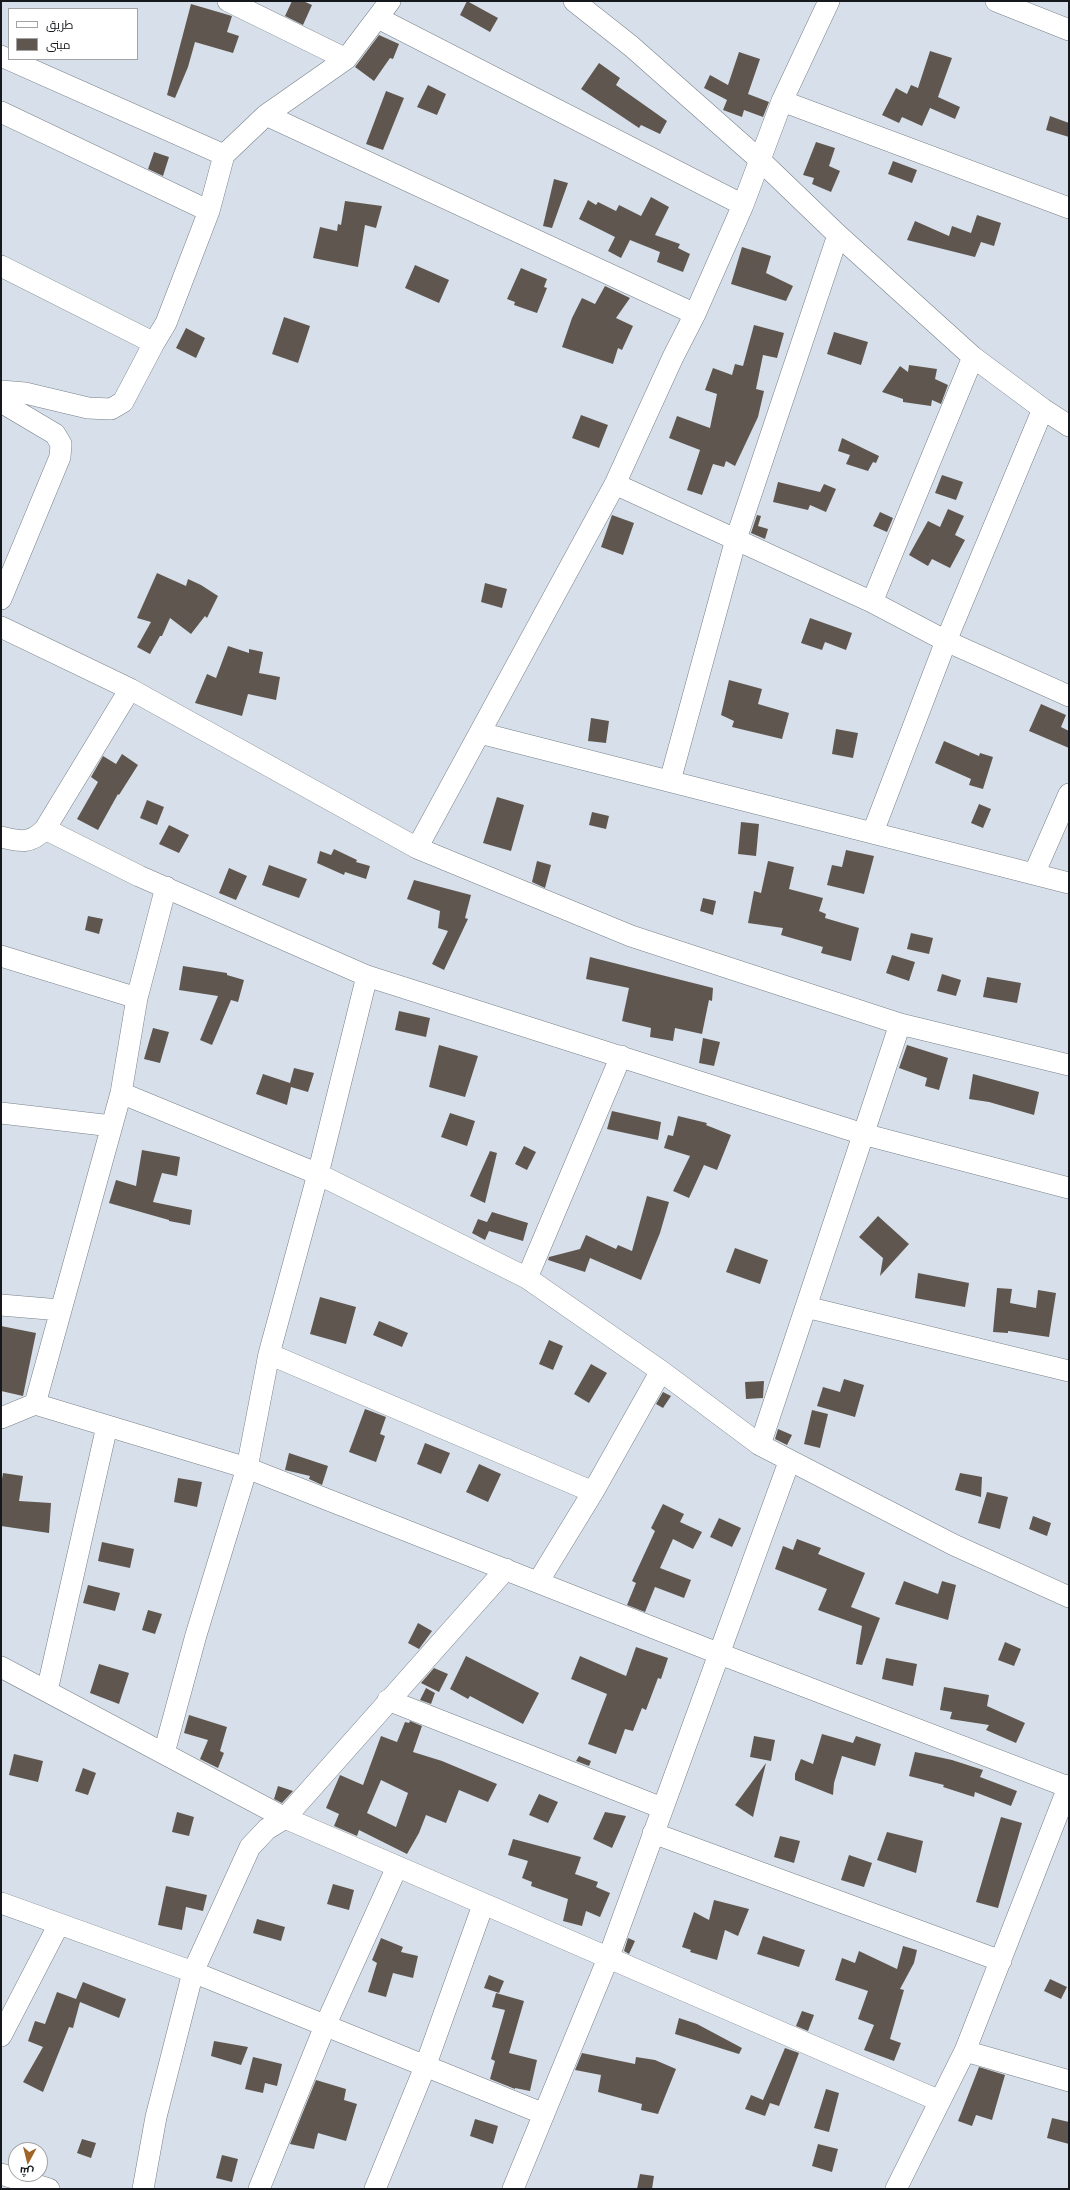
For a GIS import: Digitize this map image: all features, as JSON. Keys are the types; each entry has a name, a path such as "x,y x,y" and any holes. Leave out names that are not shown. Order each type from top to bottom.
{"street":[{"path":"228,1 346,58"},
{"path":"1,391 25,393 88,408 111,409 123,402 166,323 209,211 224,155 266,115 346,58 390,1"},
{"path":"574,1 631,46 761,161 838,235 973,357 1043,409 1069,426"},
{"path":"417,848 615,484 695,314 743,206 761,161 782,101 829,1"},
{"path":"996,1 1069,30"},
{"path":"378,18 743,206"},
{"path":"10,60 224,155"},
{"path":"782,101 1069,208"},
{"path":"1,112 209,211"},
{"path":"266,115 695,314"},
{"path":"670,781 736,539 838,235"},
{"path":"1,266 154,343"},
{"path":"872,602 973,357"},
{"path":"1,402 55,434 61,444 60,456 1,599"},
{"path":"872,832 946,641 1043,409"},
{"path":"615,484 872,602 946,641 1069,696"},
{"path":"1,626 130,689 417,848 631,936 900,1024 1069,1065"},
{"path":"1,837 21,842 37,838 45,829 130,689"},
{"path":"480,732 1069,883"},
{"path":"1034,874 1069,794"},
{"path":"45,829 166,887 367,976 863,1134 1069,1188"},
{"path":"35,1404 121,1093 137,998 166,887"},
{"path":"1,956 137,998"},
{"path":"164,1753 196,1636 247,1468 269,1354 318,1174 367,976"},
{"path":"760,1445 900,1024"},
{"path":"527,1278 621,1056"},
{"path":"121,1093 318,1174 527,1278 661,1370 760,1445 789,1462 954,1545 1069,1597"},
{"path":"1,1113 112,1126"},
{"path":"1,1305 60,1310"},
{"path":"806,1306 1069,1371"},
{"path":"269,1354 593,1492"},
{"path":"538,1582 593,1492 661,1370"},
{"path":"1,1418 35,1404 247,1468 720,1654 1069,1786 1063,1826 1001,1961 965,2051 896,2189"},
{"path":"47,1691 108,1426"},
{"path":"513,2189 609,1956 789,1462"},
{"path":"143,2189 156,2117 193,1972 250,1847 267,1828 285,1818 388,1700 506,1569"},
{"path":"1,1667 285,1818 396,1867 609,1956 940,2101"},
{"path":"388,1700 662,1808"},
{"path":"653,1833 1001,1961"},
{"path":"259,2189 325,2026 396,1867"},
{"path":"1,1903 193,1972 544,2114"},
{"path":"375,2189 425,2067 484,1904"},
{"path":"1,2036 59,1924"},
{"path":"965,2051 1069,2081"},
{"path":"1,2174 49,2189"}],"building":[{"path":"292,1 303,1 312,5 303,25 285,16"},
{"path":"467,1 498,18 490,32 460,15"},
{"path":"191,4 232,16 227,32 239,36 233,53 195,42 188,67 175,98 167,95"},
{"path":"379,35 399,44 393,59 390,58 374,81 355,67"},
{"path":"930,51 952,58 938,97 960,107 955,119 930,108 922,126 902,117 899,123 882,115 896,88 907,94 911,85 918,88"},
{"path":"739,52 760,59 748,94 769,102 763,117 744,110 742,117 723,110 727,100 704,88 710,75 728,85"},
{"path":"599,63 620,78 616,85 667,121 660,134 641,125 639,128 581,89"},
{"path":"428,85 446,94 437,115 417,107"},
{"path":"386,91 404,98 383,150 366,144"},
{"path":"1050,116 1069,123 1069,137 1046,130"},
{"path":"816,142 835,148 829,166 840,171 831,192 812,184 814,178 803,175"},
{"path":"154,152 169,157 163,176 148,169"},
{"path":"893,161 917,170 912,183 888,174"},
{"path":"554,179 568,183 552,228 543,226"},
{"path":"651,197 669,207 655,235 680,244 678,248 690,254 683,272 657,262 660,252 630,240 621,258 608,251 615,237 579,219 588,200 596,205 598,202 616,211 619,205 641,216"},
{"path":"345,201 382,206 376,228 365,225 358,267 313,258 320,227 337,231 338,224 341,225"},
{"path":"977,215 1001,223 994,246 981,242 975,257 907,240 915,221 949,236 952,226 971,233"},
{"path":"742,247 771,256 766,273 793,286 786,301 731,284"},
{"path":"415,265 449,280 439,303 405,288"},
{"path":"521,268 547,279 544,287 547,288 537,313 514,305 515,302 507,299"},
{"path":"605,286 630,298 616,318 633,326 622,350 618,348 613,364 562,347 572,318 582,298 595,304"},
{"path":"284,317 310,326 298,363 272,354"},
{"path":"754,325 784,333 777,358 763,355 756,389 764,391 758,417 735,466 726,461 724,467 713,464 702,495 687,490 700,450 669,438 677,416 710,428 717,394 705,390 713,368 732,375 735,364 743,366"},
{"path":"186,328 205,338 196,358 176,348"},
{"path":"834,332 868,342 861,365 827,354"},
{"path":"909,365 937,369 935,379 948,385 941,404 932,400 931,406 903,402 903,399 882,392 900,366 908,372"},
{"path":"581,415 608,425 599,448 572,438"},
{"path":"842,438 879,456 876,463 873,462 868,471 846,464 850,455 838,451"},
{"path":"942,475 963,482 956,500 935,493"},
{"path":"778,482 820,492 824,484 836,489 826,512 810,505 808,510 773,502"},
{"path":"948,509 964,516 955,535 965,540 950,568 932,559 928,566 909,555 928,521 940,527"},
{"path":"880,512 893,518 887,532 873,526"},
{"path":"612,515 634,523 623,555 601,547"},
{"path":"757,515 761,516 758,526 768,529 765,539 751,533"},
{"path":"157,573 186,586 188,579 218,596 207,618 205,616 191,634 170,618 162,636 160,636 150,654 137,647 151,622 137,618"},
{"path":"485,583 507,589 502,608 481,602"},
{"path":"810,618 852,633 846,650 825,642 822,650 801,643"},
{"path":"228,646 249,653 249,649 263,652 259,673 280,677 276,700 248,694 242,716 195,703 207,674 216,678"},
{"path":"729,680 762,689 758,704 789,713 782,739 732,727 734,721 721,715"},
{"path":"1041,704 1066,715 1061,727 1069,731 1069,748 1029,731"},
{"path":"591,718 609,721 606,743 588,741"},
{"path":"836,729 858,733 853,758 832,754"},
{"path":"944,741 979,756 980,753 993,757 983,789 969,785 971,779 935,763"},
{"path":"122,754 138,765 119,795 118,794 98,830 77,819 98,782 91,777 103,756 116,764"},
{"path":"497,797 524,805 511,851 483,843"},
{"path":"147,800 164,807 157,825 140,818"},
{"path":"979,804 991,809 983,828 971,823"},
{"path":"592,812 609,816 606,829 589,825"},
{"path":"741,822 759,824 756,856 738,854"},
{"path":"169,825 189,835 179,853 159,844"},
{"path":"334,849 357,860 356,862 370,866 366,879 345,872 344,875 317,863 320,851 331,855"},
{"path":"846,850 874,856 864,894 827,885 832,865 842,867"},
{"path":"537,861 551,865 545,888 532,882"},
{"path":"768,861 794,867 789,889 823,898 819,911 826,914 825,918 859,928 851,961 821,953 823,947 781,935 783,928 748,923 754,891 761,893"},
{"path":"269,865 307,879 299,898 262,885"},
{"path":"229,868 247,876 236,900 219,893"},
{"path":"414,880 471,895 465,918 468,919 444,970 432,964 448,931 438,928 440,911 407,899"},
{"path":"703,898 716,901 713,915 700,911"},
{"path":"88,916 103,919 99,934 85,930"},
{"path":"911,933 933,938 929,954 907,949"},
{"path":"892,955 915,962 909,981 886,973"},
{"path":"590,957 713,988 712,1001 709,1000 702,1034 675,1028 673,1041 650,1037 651,1028 622,1021 629,988 586,979"},
{"path":"183,966 227,973 227,975 244,980 238,1002 231,1000 212,1045 200,1040 218,996 179,990"},
{"path":"942,974 961,980 956,996 937,991"},
{"path":"987,977 1021,983 1017,1003 983,997"},
{"path":"399,1011 430,1018 426,1037 395,1030"},
{"path":"153,1028 169,1032 160,1063 144,1059"},
{"path":"703,1038 720,1042 714,1066 699,1063"},
{"path":"439,1045 478,1056 465,1097 429,1087"},
{"path":"907,1045 948,1058 939,1090 925,1086 927,1078 899,1068"},
{"path":"294,1068 314,1073 308,1092 291,1087 287,1105 256,1094 263,1074 290,1083"},
{"path":"973,1074 1039,1092 1034,1115 989,1102 969,1099"},
{"path":"612,1111 661,1122 658,1140 607,1129"},
{"path":"450,1113 475,1121 467,1146 441,1137"},
{"path":"678,1116 707,1123 706,1125 731,1135 717,1170 704,1165 689,1198 673,1191 690,1156 664,1148 668,1135 673,1136"},
{"path":"524,1146 536,1152 527,1170 515,1164"},
{"path":"142,1150 180,1157 177,1176 162,1173 153,1202 192,1210 190,1225 169,1221 109,1203 116,1180 136,1186"},
{"path":"490,1151 497,1153 485,1203 470,1196"},
{"path":"647,1196 669,1202 660,1233 641,1280 590,1258 585,1272 548,1260 549,1257 580,1249 586,1235 616,1249 618,1245 632,1251"},
{"path":"492,1212 528,1223 523,1241 489,1231 485,1240 472,1233 478,1219 487,1222"},
{"path":"878,1216 909,1244 880,1276 883,1258 859,1237"},
{"path":"735,1248 768,1260 760,1284 726,1272"},
{"path":"918,1273 969,1283 965,1307 915,1298"},
{"path":"997,1288 1012,1289 1010,1303 1036,1308 1038,1290 1056,1293 1049,1337 1008,1331 1008,1333 993,1332"},
{"path":"320,1297 356,1307 346,1344 310,1334"},
{"path":"379,1321 408,1333 402,1347 373,1335"},
{"path":"1,1326 36,1333 23,1396 1,1391"},
{"path":"549,1340 563,1346 553,1370 539,1364"},
{"path":"591,1364 607,1373 589,1403 574,1394"},
{"path":"844,1379 864,1385 855,1417 817,1406 823,1387 840,1392"},
{"path":"764,1381 763,1398 746,1399 745,1382"},
{"path":"663,1392 671,1396 663,1408 656,1404"},
{"path":"365,1409 386,1417 380,1434 385,1436 376,1462 349,1452"},
{"path":"812,1410 828,1414 820,1448 804,1444"},
{"path":"778,1429 792,1435 787,1445 775,1439"},
{"path":"425,1443 450,1453 441,1474 417,1464"},
{"path":"289,1453 328,1466 322,1485 309,1479 310,1476 285,1470"},
{"path":"479,1464 501,1474 488,1502 466,1492"},
{"path":"3,1473 23,1476 19,1501 51,1503 49,1533 1,1526 1,1485"},
{"path":"960,1473 982,1477 981,1497 955,1490"},
{"path":"178,1478 202,1482 197,1507 174,1502"},
{"path":"987,1492 1008,1497 1000,1529 978,1523"},
{"path":"663,1504 684,1514 680,1522 702,1532 693,1549 673,1539 660,1568 691,1580 684,1598 655,1587 645,1612 627,1605 636,1583 632,1581 655,1531 651,1528"},
{"path":"1033,1516 1051,1523 1047,1536 1029,1529"},
{"path":"719,1518 741,1528 732,1547 710,1537"},
{"path":"797,1539 821,1548 818,1554 865,1573 851,1607 880,1618 862,1665 856,1664 862,1626 818,1610 827,1589 775,1569 783,1546 793,1550"},
{"path":"102,1542 134,1549 130,1568 98,1561"},
{"path":"904,1581 938,1594 942,1581 956,1585 948,1620 895,1604"},
{"path":"88,1585 120,1593 115,1611 83,1603"},
{"path":"148,1610 162,1614 155,1634 142,1630"},
{"path":"418,1623 432,1631 419,1649 408,1643"},
{"path":"1005,1642 1021,1649 1014,1666 998,1660"},
{"path":"636,1647 668,1658 661,1679 658,1678 646,1710 642,1708 633,1731 625,1729 616,1754 588,1744 607,1694 571,1679 580,1656 626,1676"},
{"path":"466,1656 539,1693 523,1724 470,1696 468,1699 450,1689"},
{"path":"886,1658 917,1664 913,1686 882,1679"},
{"path":"99,1664 129,1673 119,1704 90,1693"},
{"path":"434,1668 448,1674 439,1692 421,1683"},
{"path":"944,1687 989,1695 987,1706 1025,1723 1016,1743 986,1730 989,1725 950,1719 952,1712 940,1710"},
{"path":"426,1688 435,1693 431,1704 420,1700"},
{"path":"189,1715 227,1727 220,1751 224,1753 218,1768 200,1759 208,1740 184,1733"},
{"path":"410,1721 422,1726 413,1752 442,1761 497,1784 488,1802 459,1790 446,1823 426,1815 419,1833 407,1854 359,1830 357,1836 334,1826 339,1814 326,1808 340,1775 363,1785 381,1736 397,1742 405,1722 409,1723","holes":["381,1780 408,1793 396,1827 367,1813"]},
{"path":"822,1734 853,1743 856,1736 881,1744 875,1766 842,1756 834,1783 833,1795 795,1780 795,1774 801,1759 813,1764"},
{"path":"754,1736 775,1740 771,1761 750,1757"},
{"path":"915,1752 952,1760 983,1770 980,1777 1017,1791 1011,1806 975,1792 974,1797 943,1787 944,1785 909,1776"},
{"path":"14,1754 43,1761 38,1782 9,1775"},
{"path":"579,1756 591,1761 589,1766 576,1761"},
{"path":"766,1763 753,1817 735,1805"},
{"path":"83,1768 96,1773 88,1795 75,1791"},
{"path":"278,1786 293,1791 282,1803 274,1799"},
{"path":"539,1794 558,1802 548,1823 529,1815"},
{"path":"177,1812 194,1817 189,1836 172,1832"},
{"path":"605,1812 626,1816 612,1848 593,1839"},
{"path":"1001,1817 1022,1823 998,1908 976,1902"},
{"path":"887,1832 923,1841 916,1873 877,1860"},
{"path":"780,1836 800,1841 794,1863 774,1857"},
{"path":"513,1839 581,1857 575,1874 598,1882 596,1887 610,1893 600,1917 586,1911 582,1926 563,1921 568,1899 531,1886 532,1882 522,1878 528,1861 508,1855"},
{"path":"849,1855 872,1863 864,1887 841,1880"},
{"path":"333,1884 354,1890 349,1910 327,1904"},
{"path":"166,1886 207,1895 203,1911 186,1907 182,1930 158,1925"},
{"path":"714,1900 749,1909 738,1936 725,1930 717,1960 690,1952 691,1950 682,1947 694,1912 709,1920"},
{"path":"257,1919 285,1927 281,1941 253,1933"},
{"path":"763,1936 805,1950 799,1967 757,1954"},
{"path":"381,1938 403,1947 401,1952 418,1956 413,1978 393,1973 386,1997 368,1992 377,1963 372,1960"},
{"path":"628,1938 635,1941 629,1954 624,1951"},
{"path":"903,1946 917,1950 914,1963 900,1989 904,1990 890,2039 901,2043 894,2061 864,2050 874,2025 858,2019 868,1991 835,1980 842,1958 855,1963 859,1951 897,1969"},
{"path":"489,1975 504,1981 499,1993 484,1988"},
{"path":"1050,1979 1067,1987 1061,1999 1044,1991"},
{"path":"83,1982 126,1999 119,2018 80,2002 73,2028 69,2027 43,2092 23,2082 43,2047 28,2041 35,2021 45,2024 57,1992 76,1999"},
{"path":"496,1993 524,2001 509,2053 537,2060 530,2091 515,2089 490,2079 495,2061 491,2059 505,2010 492,2007"},
{"path":"802,2011 814,2015 808,2031 796,2026"},
{"path":"679,2018 697,2024 742,2048 739,2054 675,2034"},
{"path":"214,2041 248,2047 241,2065 211,2056"},
{"path":"785,2048 799,2053 779,2106 770,2103 765,2116 745,2109 751,2095 763,2100"},
{"path":"582,2053 635,2064 636,2057 655,2060 676,2069 658,2114 641,2110 642,2104 598,2092 601,2075 575,2070"},
{"path":"253,2057 282,2064 277,2086 265,2083 263,2093 245,2089"},
{"path":"979,2067 1005,2075 992,2120 976,2115 972,2126 958,2121"},
{"path":"316,2080 346,2089 344,2100 357,2104 346,2141 318,2133 314,2149 290,2144"},
{"path":"826,2089 839,2093 829,2132 814,2128"},
{"path":"1052,2118 1069,2122 1069,2144 1047,2138"},
{"path":"475,2119 498,2126 493,2144 470,2136"},
{"path":"82,2139 96,2143 91,2158 77,2153"},
{"path":"818,2144 838,2149 832,2172 812,2166"},
{"path":"222,2155 238,2159 232,2182 216,2178"},
{"path":"640,2174 654,2176 652,2189 637,2189"}]}
